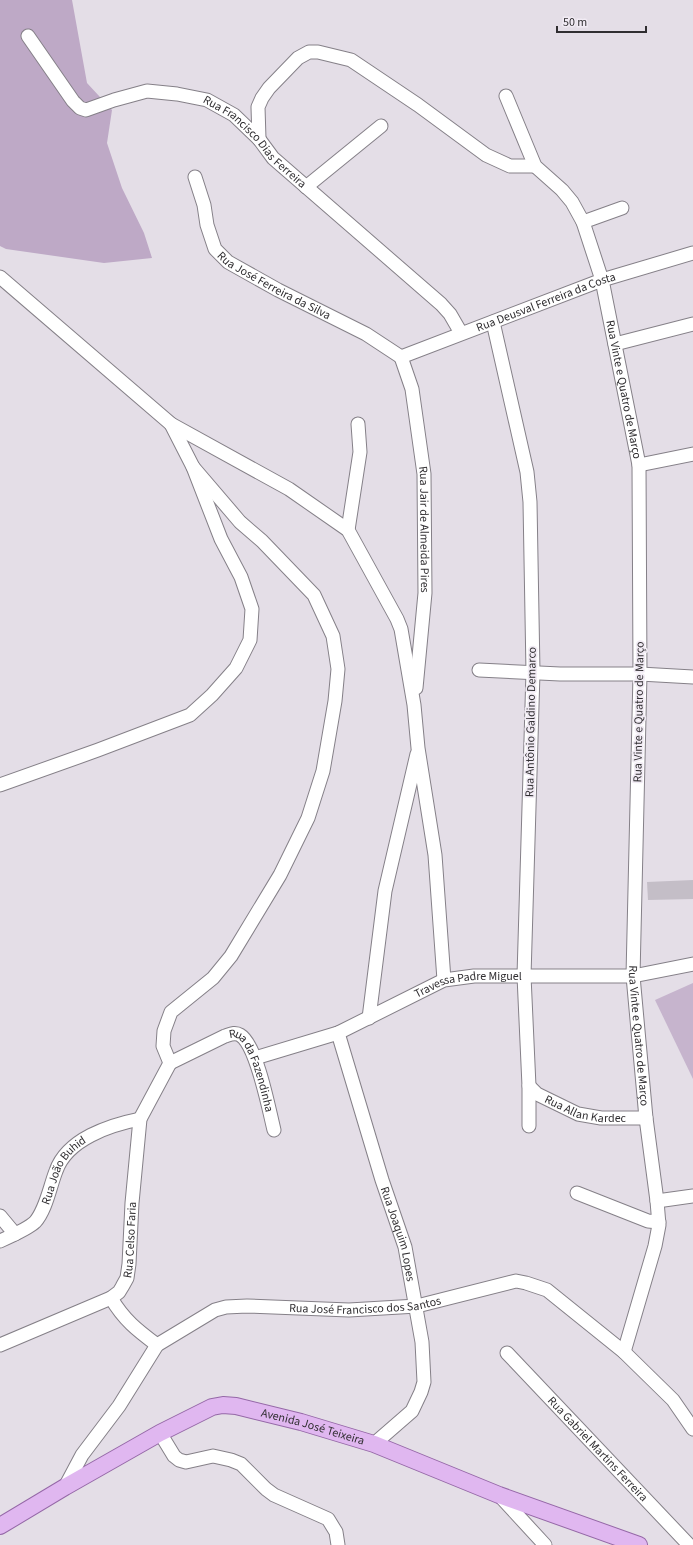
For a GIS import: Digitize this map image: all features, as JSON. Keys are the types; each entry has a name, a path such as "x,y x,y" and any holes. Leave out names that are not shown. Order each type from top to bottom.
{"main road":[{"name":"Avenida José Teixeira","path":"0,1526 65,1487 160,1434 212,1407 223,1405 236,1406 301,1422 374,1444 499,1495 639,1545"}],"street":[{"name":"Rua Francisco Dias Ferreira","path":"28,36 73,101 80,108 86,110 114,100 147,91 177,94 207,100 234,115 259,139 273,158 442,304 450,314 461,333"},
{"path":"259,139 258,107 262,98 269,88 298,58 308,52 318,52 351,60 418,105 486,155 510,166 535,166"},
{"name":"Rua Vinte e Quatro de Março","path":"506,96 535,166 562,190 572,202 583,222 602,280 639,465 640,674 633,976 646,1118 658,1202 659,1224 655,1246 624,1352"},
{"path":"306,187 381,126"},
{"name":"Rua José Ferreira da Silva","path":"195,177 204,205 207,225 215,249 228,262 278,290 366,334 401,357"},
{"path":"583,222 622,208"},
{"name":"Rua Deusval Ferreira da Costa","path":"401,357 602,280 693,253"},
{"path":"0,277 171,424 289,489 348,530 401,629 414,705 418,748 435,855 444,980"},
{"name":"Rua Antônio Galdino Demarco","path":"493,322 529,483 533,672 524,976 529,1086 529,1126"},
{"path":"615,344 693,324"},
{"name":"Rua Jair de Almeida Pires","path":"401,357 412,389 424,474 425,593 414,705"},
{"path":"0,785 98,750 190,714 212,695 236,668 250,640 252,609 241,577 221,539 193,467 171,424"},
{"path":"348,530 360,452 358,424"},
{"path":"639,465 693,454"},
{"path":"170,1063 163,1046 164,1031 171,1012 212,978 231,956 280,875 308,818 323,771 335,701 338,669 333,636 314,596 262,541 240,522 193,467"},
{"path":"479,670 560,674 640,674 693,677"},
{"path":"369,1018 385,891 418,748"},
{"name":"Travessa Padre Miguel","path":"255,1058 338,1033 444,980 474,976 633,976 693,964"},
{"name":"Rua da Fazendinha","path":"170,1063 225,1036 235,1033 240,1034 245,1039 255,1058 274,1130"},
{"name":"Rua Joaquim Lopes","path":"338,1033 382,1180 405,1247 417,1306 422,1342 424,1382 421,1392 412,1411 374,1444"},
{"name":"Rua Celso Faria","path":"0,1345 111,1298 119,1292 127,1278 129,1264 132,1203 140,1119 170,1063"},
{"name":"Rua Allan Kardec","path":"529,1086 537,1094 578,1114 601,1118 646,1118"},
{"name":"Rua João Buhid","path":"0,1241 35,1222 46,1201 56,1170 65,1153 76,1144 112,1126 140,1119"},
{"path":"577,1193 659,1224"},
{"path":"658,1202 693,1196"},
{"path":"0,1216 15,1234"},
{"name":"Rua José Francisco dos Santos","path":"65,1487 82,1455 120,1406 158,1345 198,1320 216,1310 226,1307 247,1306 349,1310 417,1306 516,1281 526,1283 547,1290 624,1352 674,1400 693,1429"},
{"path":"111,1298 120,1313 134,1328 158,1345"},
{"name":"Rua Gabriel Martins Ferreira","path":"507,1353 689,1545"},
{"path":"160,1434 174,1456 179,1460 186,1462 213,1456 240,1464 274,1495 328,1519 336,1532 338,1545"},
{"path":"499,1495 545,1545"}],"shaded area":[{"path":"0,0 72,0 87,83 112,110 107,143 122,188 144,233 152,258 104,263 6,249 0,246"},
{"path":"693,983 693,1079 655,1000"}],"building":[{"path":"693,880 693,899 648,900 647,882"}]}
